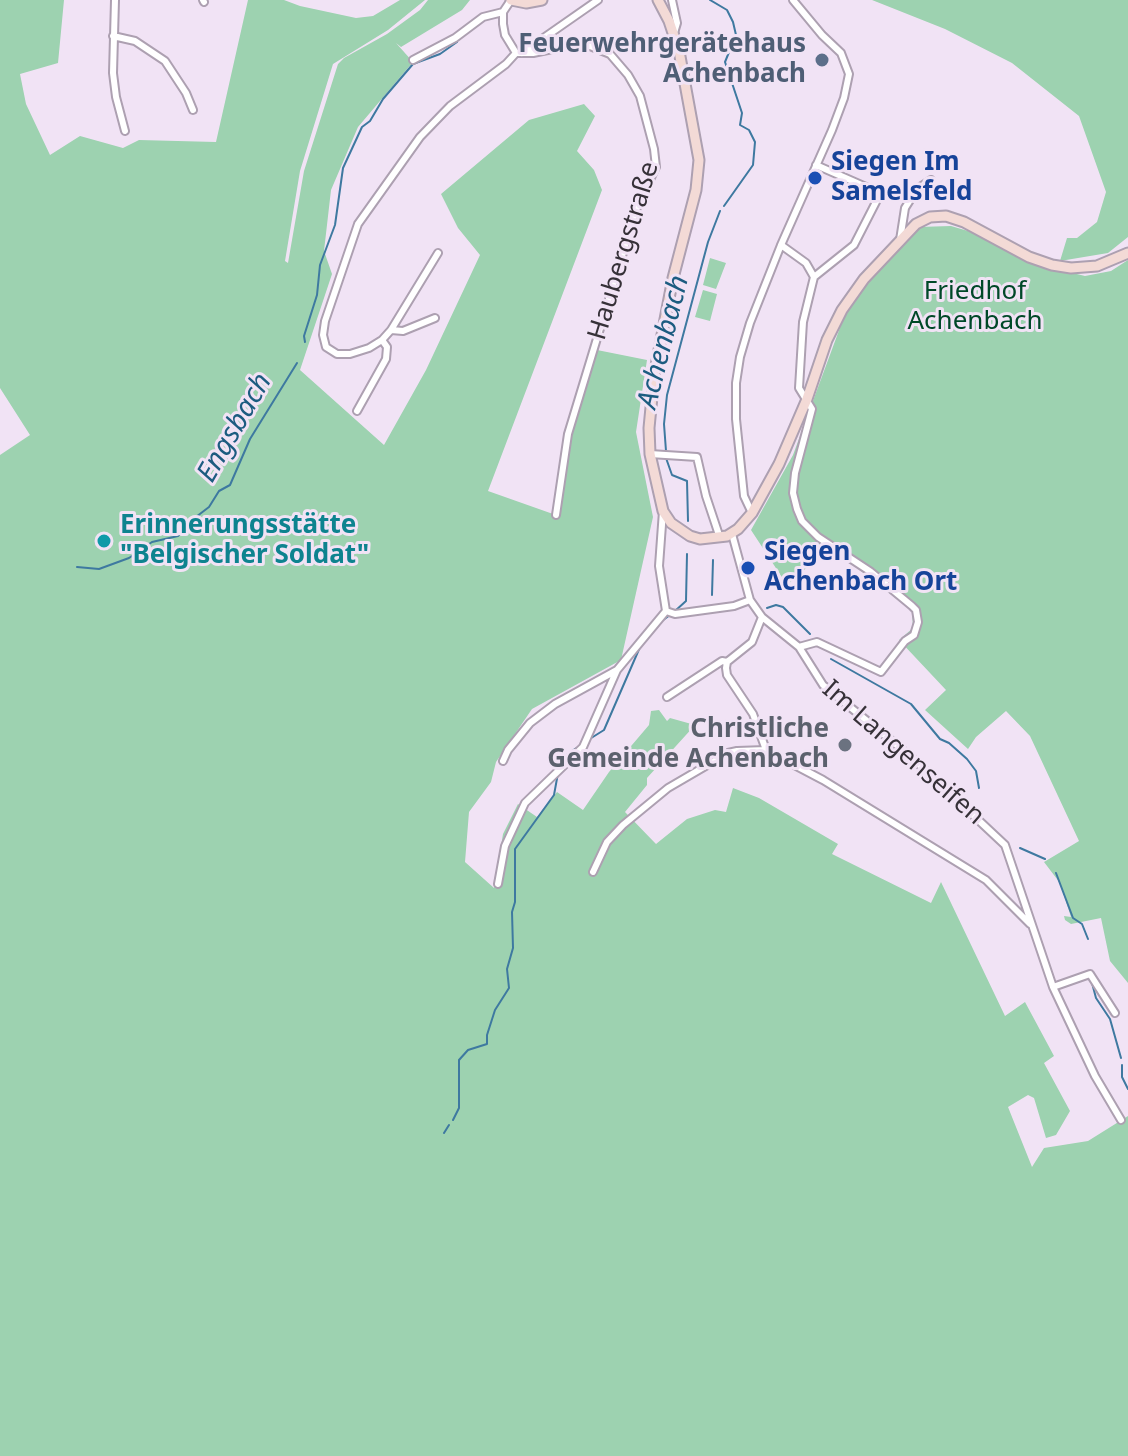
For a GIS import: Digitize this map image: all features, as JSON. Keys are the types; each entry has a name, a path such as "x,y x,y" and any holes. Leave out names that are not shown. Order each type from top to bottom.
{"main road":[{"path":"511,0 526,3 542,0"},
{"path":"658,0 674,33 699,160 654,376 650,454 663,511 671,523 690,536 700,539 732,534 752,513 779,464 807,399 827,340 842,310 864,279 916,224 930,217 946,216 1052,265 1085,268 1111,262 1128,253"}],"street":[{"path":"115,0 116,97 125,131"},
{"path":"511,0 503,12 505,35 519,53"},
{"path":"438,253 382,340 350,354 337,354 326,347 323,335 325,321 358,224 420,137 450,106 519,53 598,0"},
{"path":"672,0 677,23 674,33"},
{"path":"752,513 744,496 736,419 736,383 750,323 844,98 849,74 841,53 793,0"},
{"path":"413,60 455,38 483,17 503,12"},
{"path":"113,36 146,46 165,61 193,110"},
{"name":"Haubergstraße","path":"519,53 572,45 590,46 602,49 617,59 640,96 656,167 632,223 568,434 556,515"},
{"path":"799,647 817,642 881,672 905,641 914,635 918,622 912,606 871,572 818,537 800,518 793,493 795,473 812,409 799,388 803,322 814,277 854,245 876,202 873,190 816,165"},
{"path":"900,240 905,208 917,189 931,180"},
{"path":"781,245 806,263 814,277"},
{"path":"391,330 403,331 435,318"},
{"path":"357,411 386,359 387,347 382,340"},
{"path":"650,454 697,457 720,538"},
{"path":"498,884 505,846 517,817 535,792 583,747 617,670 666,611 659,566 663,511"},
{"name":"Im Langenseifen","path":"732,534 750,600 762,617 799,647 823,685 909,755 1005,845 1053,987 1095,1076 1121,1120"},
{"path":"666,611 687,613 734,606 750,600"},
{"path":"667,697 722,661 727,662 752,642 762,617"},
{"path":"727,662 727,675 753,714 766,750"},
{"path":"503,761 530,723 555,704 617,670"},
{"path":"593,872 607,842 668,788 728,753 766,750 823,780 986,880 1032,925"},
{"path":"1053,987 1090,974 1115,1013"}],"green space":[{"path":"0,0 64,0 58,63 20,74 26,104 50,155 80,136 123,148 139,140 216,142 248,0 284,0 356,18 373,16 400,0 425,0 388,30 333,64 300,171 285,261 288,263 304,171 338,64 387,34 420,10 428,0 470,0 462,10 401,47 396,43 413,62 358,127 331,190 324,251 332,274 300,370 384,445 426,370 480,255 458,228 441,194 529,120 584,104 595,116 577,151 594,170 602,190 488,491 553,514 568,427 597,350 647,360 636,432 653,517 621,660 532,709 496,762 491,782 469,812 465,862 494,888 503,834 518,804 537,817 557,792 583,810 609,772 649,725 651,711 659,710 667,721 670,718 695,725 647,778 647,785 625,812 656,844 687,819 715,810 726,812 733,788 759,798 838,844 832,854 931,903 941,882 1005,1016 1025,1002 1054,1056 1044,1063 1070,1111 1056,1135 1046,1138 1034,1098 1028,1095 1008,1107 1032,1167 1044,1148 1088,1141 1128,1116 1128,1456 0,1456 0,455 30,435 0,388"},
{"path":"872,0 1128,0 1128,237 1108,253 1060,261 1067,238 1077,238 1097,222 1106,192 1079,116 1012,63 945,29"},
{"name":"Friedhof Achenbach","path":"951,226 968,231 1032,263 1085,276 1111,271 1128,260 1128,983 1110,961 1101,918 1071,924 1065,920 1064,916 1071,917 1060,883 1044,862 1079,841 1030,736 1006,711 976,737 968,749 925,710 946,690 899,640 913,628 912,611 833,549 787,585 751,530 793,455 848,306 918,227"},
{"path":"710,258 726,263 716,289 703,285"},
{"path":"703,290 717,294 710,321 695,317"}],"waterway":[{"name":"Achenbach","path":"710,0 727,10 733,22 736,35 725,62 742,113 740,125 749,130 755,142 753,165 724,206"},
{"name":"Engsbach","path":"305,342 304,336 317,295 320,265 335,225 343,168 362,127 370,121 383,99 413,64 440,54 457,42"},
{"name":"Achenbach","path":"666,451 664,424 667,395 708,242 720,211"},
{"name":"Engsbach","path":"77,567 99,569 129,558 152,542 178,536 209,507 219,491 230,485 250,439 297,363"},
{"name":"Achenbach","path":"666,458 672,475 687,481 688,521"},
{"path":"675,611 686,601 687,554"},
{"name":"Achenbach","path":"712,595 713,560"},
{"name":"Achenbach","path":"767,608 776,605 783,607 810,634"},
{"path":"659,623 670,615"},
{"path":"588,740 604,730 640,647"},
{"name":"Achenbach","path":"831,659 911,704 940,739 967,759 976,771 979,788"},
{"path":"562,763 567,754 583,744"},
{"path":"453,1120 459,1108 459,1060 468,1050 487,1044 495,1010 509,988 507,969 513,948 515,849 554,795 558,773"},
{"name":"Achenbach","path":"1020,848 1045,859"},
{"name":"Achenbach","path":"1056,873 1073,918 1082,924 1088,939"},
{"name":"Achenbach","path":"1092,983 1096,998 1110,1019 1121,1058"},
{"name":"Achenbach","path":"1122,1065 1122,1077 1128,1089"},
{"path":"444,1133 449,1125"}],"place":[{"name":"Feuerwehrgerätehaus Achenbach","path":"822,60"},
{"name":"Siegen Im Samelsfeld","path":"815,178"},
{"name":"Erinnerungsstätte \"Belgischer Soldat\"","path":"104,541"},
{"name":"Siegen Achenbach Ort","path":"748,568"},
{"name":"Christliche Gemeinde Achenbach","path":"845,745"}]}
